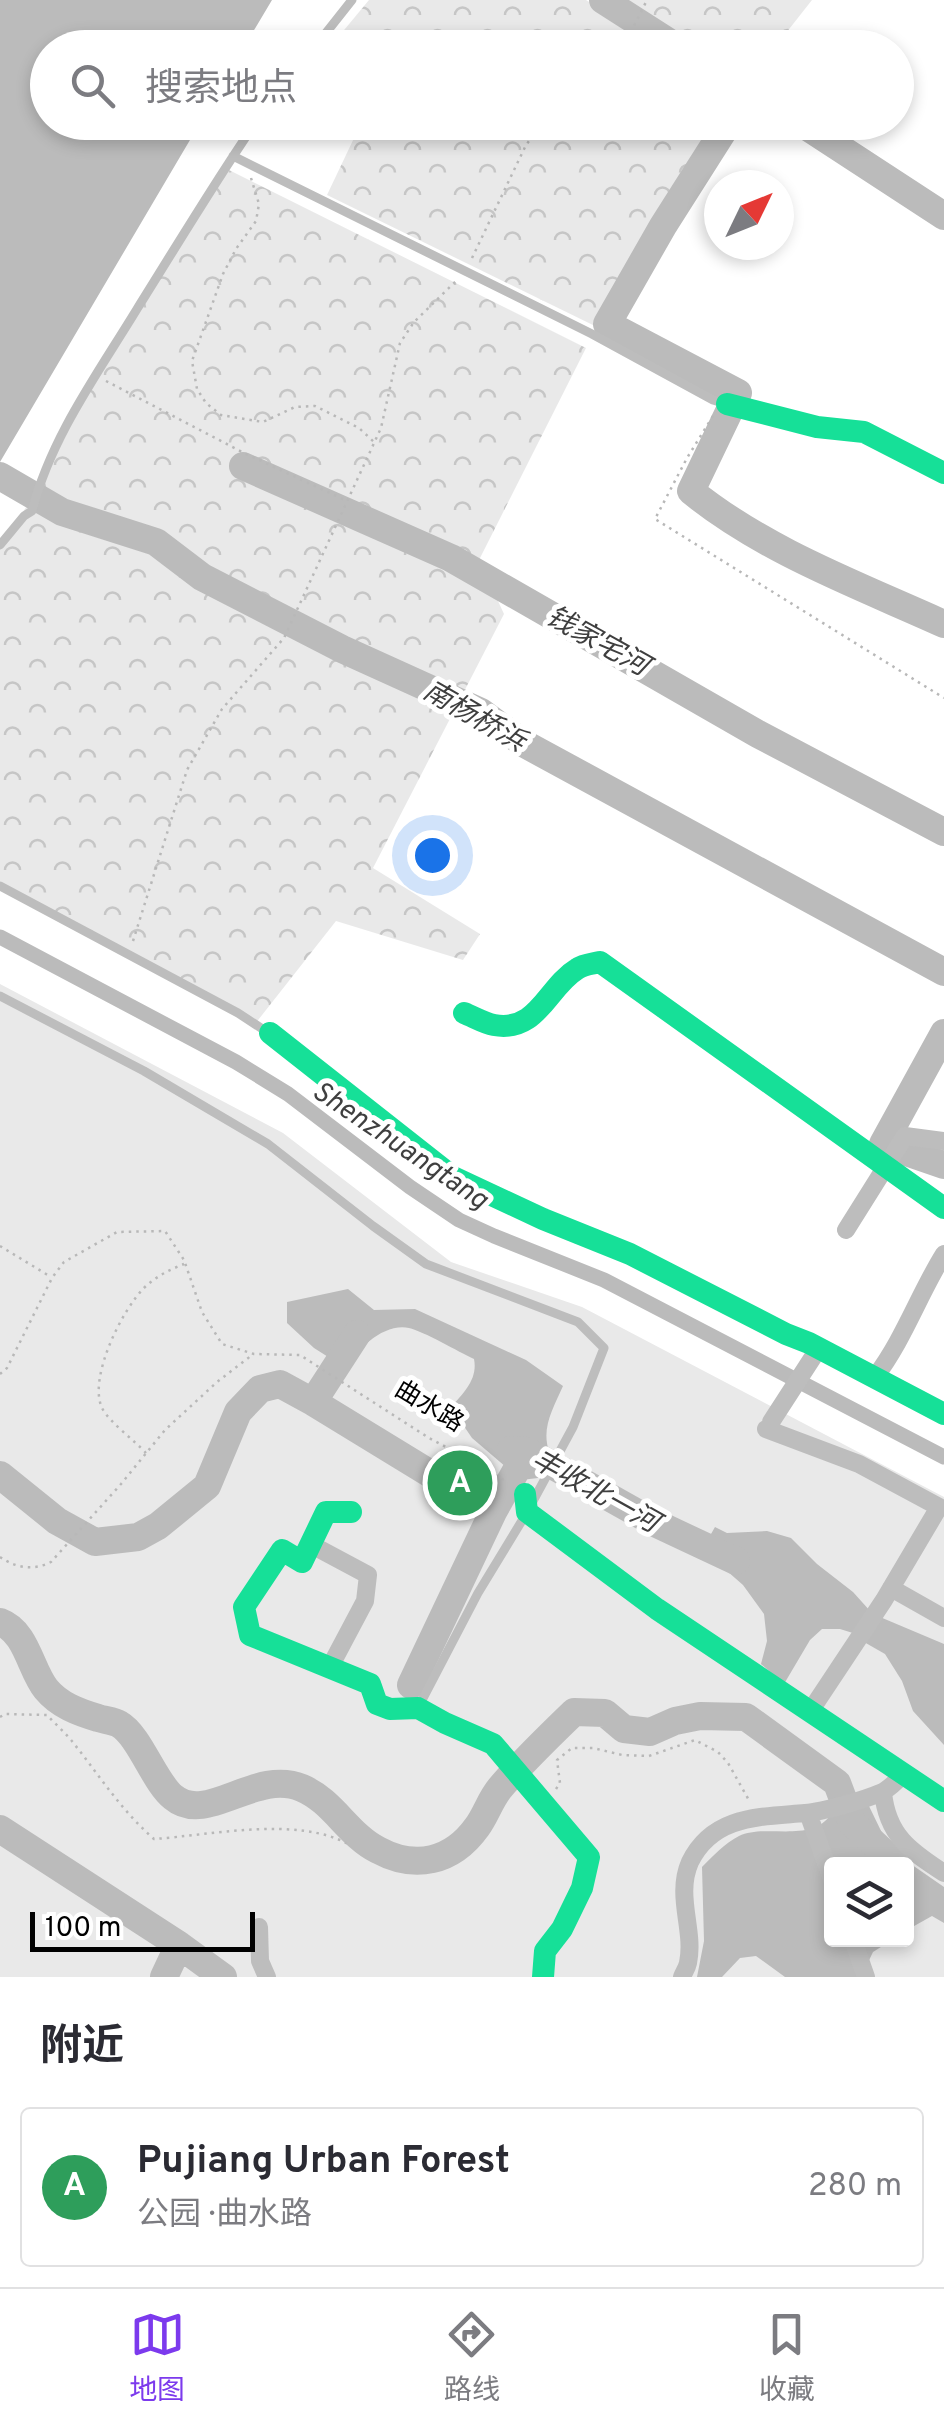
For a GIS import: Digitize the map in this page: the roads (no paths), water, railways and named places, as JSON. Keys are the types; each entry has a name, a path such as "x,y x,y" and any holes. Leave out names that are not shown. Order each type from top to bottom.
{"street":[{"path":"729,405 817,427 864,432 944,473"},
{"path":"464,1013 481,1022 523,1024 536,1016 566,978 591,962 600,962 887,1163 944,1208"},
{"path":"270,1034 453,1177 630,1254 944,1414"},
{"path":"846,1230 904,1136 944,1140"},
{"path":"875,1377 905,1330 944,1254"},
{"path":"811,1710 939,1506 859,1464 769,1426 816,1351"},
{"path":"532,1496 657,1609 944,1801"},
{"path":"351,1512 326,1512 302,1562 282,1550 244,1606 250,1635 370,1684 377,1704 390,1709 418,1708 493,1744 589,1857 582,1888 562,1929 545,1952 542,1977"},
{"path":"310,1544 368,1575 365,1601 330,1667"},
{"path":"891,1588 944,1618"},
{"path":"682,1977 688,1962 685,1874 702,1842 724,1827 758,1817 808,1814 884,1792 904,1774"},
{"path":"884,1792 892,1828 906,1846 944,1873"},
{"path":"808,1814 824,1859"},
{"path":"259,1926 260,1961 268,1977"},
{"path":"855,1947 864,1972"}],"lane":[{"path":"328,30 352,0"},
{"path":"0,545 32,511 56,445 244,140"},
{"path":"233,156 729,405"},
{"path":"0,886 270,1034"},
{"path":"0,996 144,1071 268,1144 426,1264 578,1322 604,1348 573,1427 478,1593 418,1708"}],"waterway":[{"path":"603,0 650,30"},
{"name":"钱家宅河","path":"718,140 607,324 738,393 691,491 781,549 944,624"},
{"path":"828,140 944,216"},
{"name":"钱家宅河","path":"243,466 451,558 758,734 944,832"},
{"name":"南杨桥浜","path":"0,476 62,512 156,542 202,577 342,649 481,712 523,743 944,972"},
{"name":"Shenzhuangtang","path":"0,937 236,1062 288,1094 459,1220 604,1280 944,1457"},
{"path":"944,1033 883,1144 944,1165"},
{"name":"丰收北一河","path":"313,1402 357,1334"},
{"path":"0,1475 57,1521 95,1542 138,1537 158,1526 207,1486 238,1412 260,1389 280,1384 493,1512 411,1685"},
{"name":"丰收北一河","path":"511,1450 527,1451 655,1523 736,1561"},
{"path":"493,1512 527,1451"},
{"path":"0,1622 16,1634 51,1695 69,1707 127,1730 166,1790 186,1804 216,1802 267,1785 302,1788 332,1809 367,1844 406,1860 432,1859 467,1839 500,1788 574,1712 605,1713 624,1729 650,1732 700,1716 746,1717 837,1783 852,1823 888,1857"},
{"path":"0,1829 223,1977"},
{"path":"164,1977 179,1945"}],"place":[{"name":"Pujiang Urban Forest","path":"460,1483"}]}
